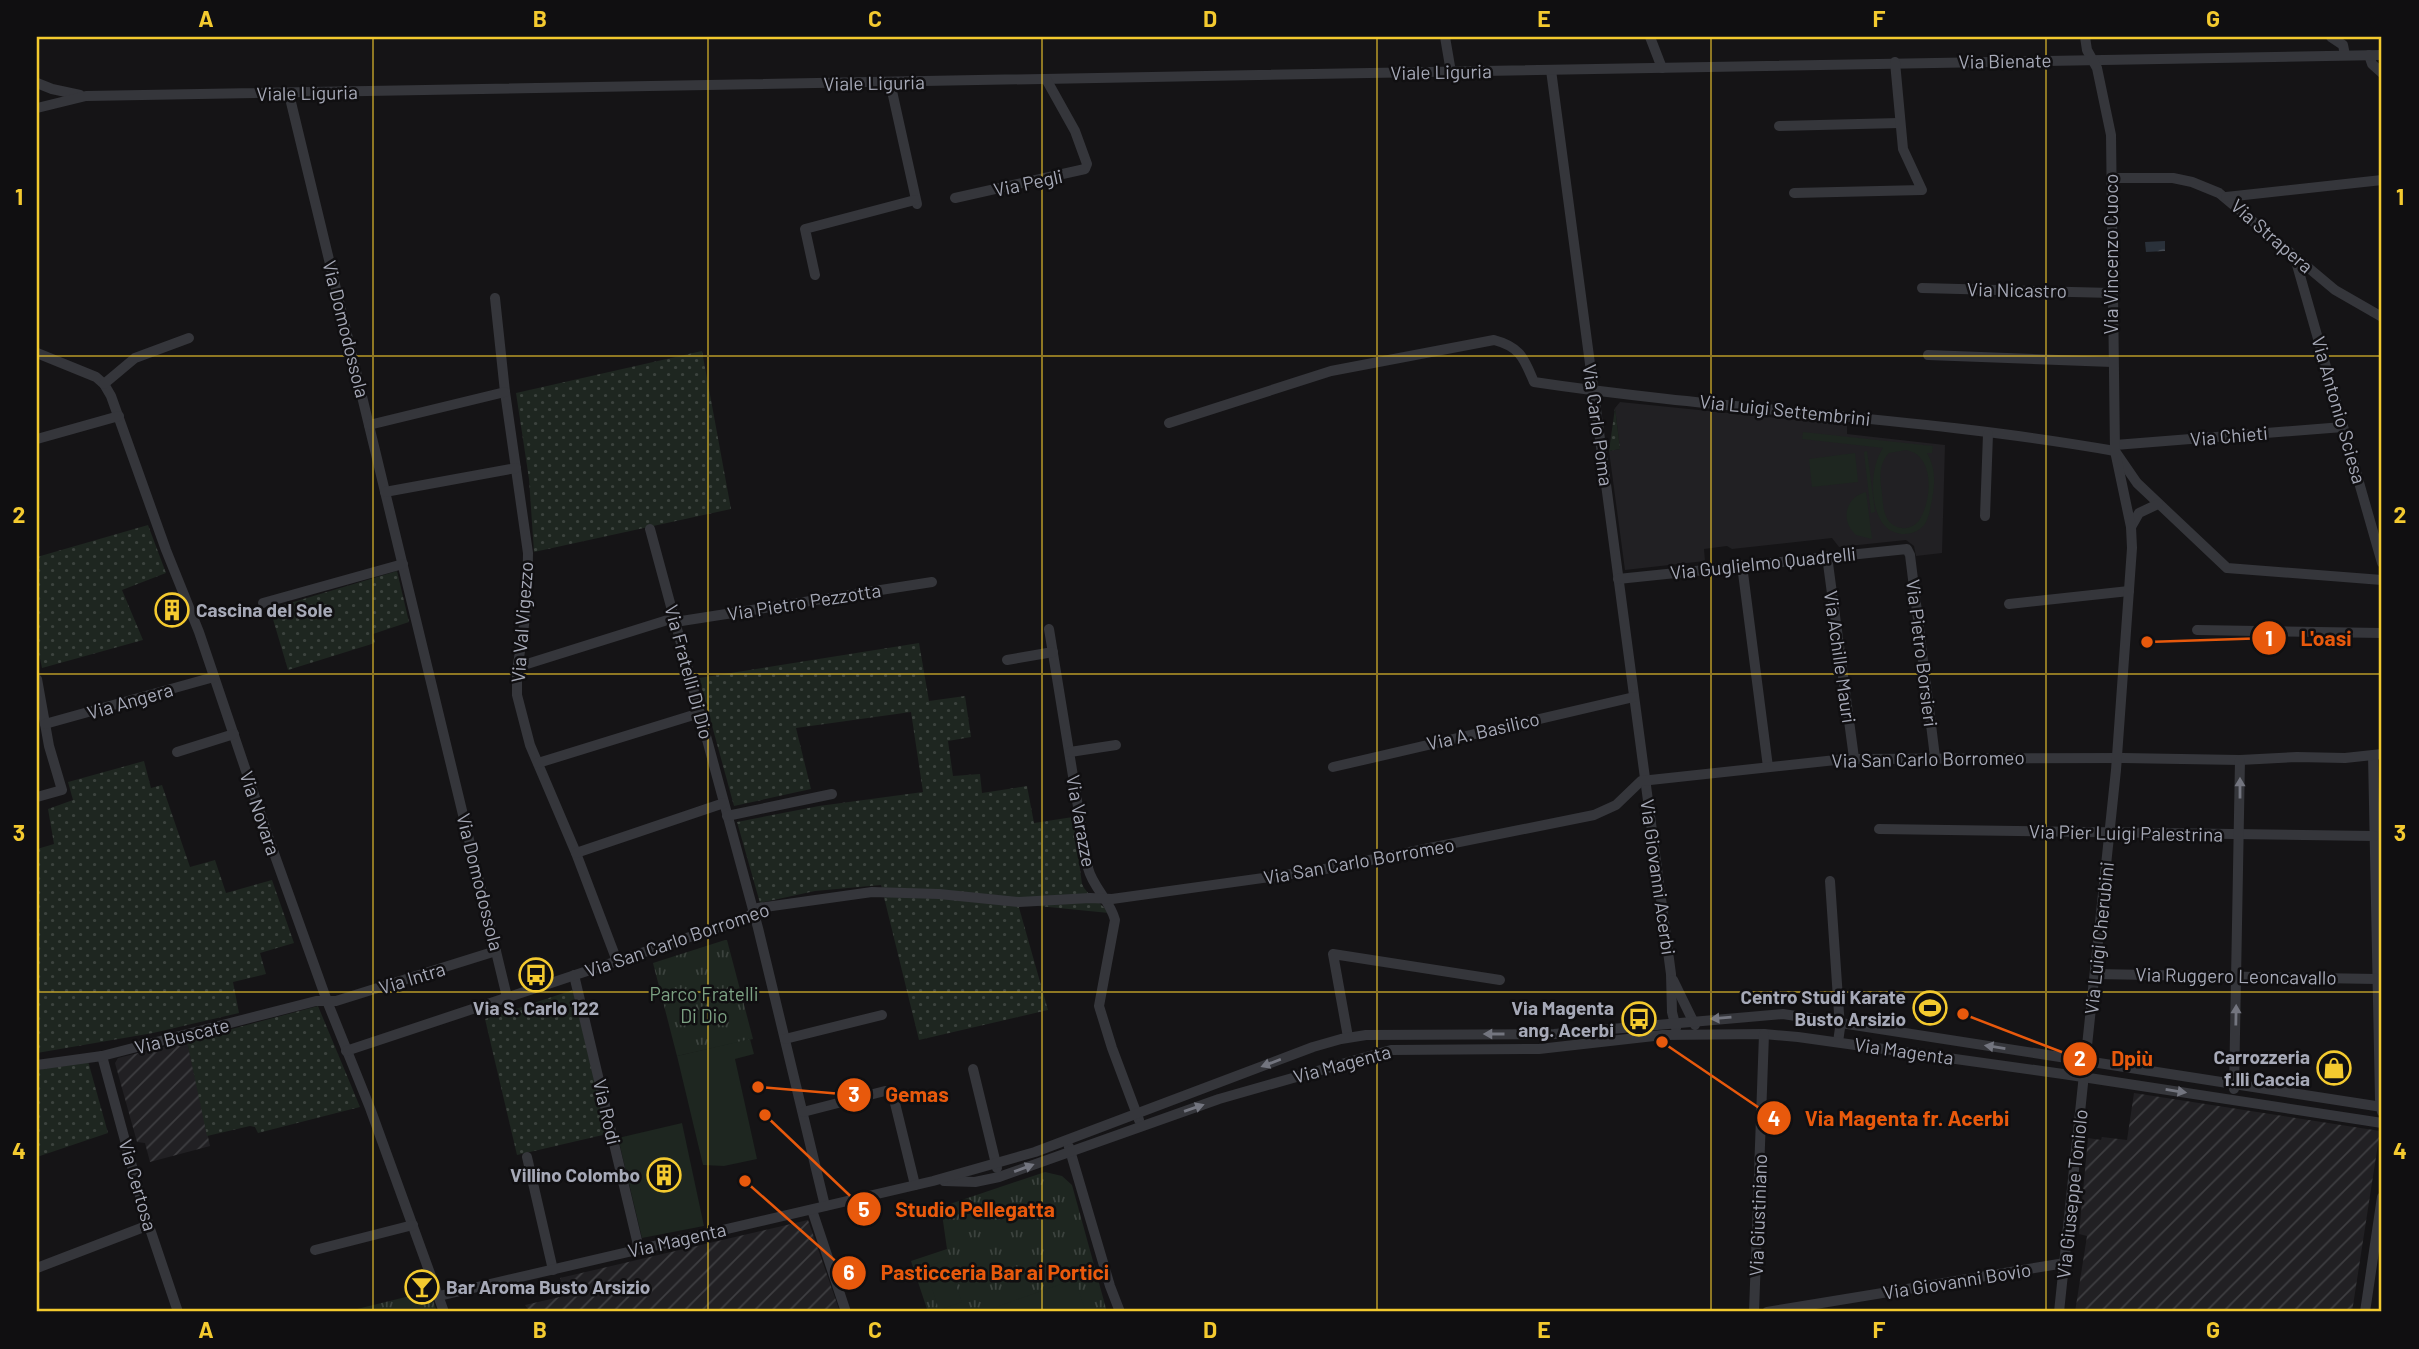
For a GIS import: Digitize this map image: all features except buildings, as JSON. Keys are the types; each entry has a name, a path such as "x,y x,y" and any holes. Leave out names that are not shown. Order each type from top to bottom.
{"street":[{"path":"1446,37 1451,72"},
{"path":"1650,37 1662,68"},
{"name":"Via Vincenzo Cuoco","path":"2085,37 2110,127 2115,448 2130,527 2129,591"},
{"path":"2331,37 2344,47 2345,55"},
{"path":"2368,55 2372,64 2382,73"},
{"name":"Via Bienate","path":"1662,68 2382,55"},
{"path":"1794,193 1922,190 1906,158 1899,123 1895,62"},
{"name":"Viale Liguria","path":"37,83 86,96 1662,68"},
{"name":"Via Carlo Poma","path":"1551,70 1645,780"},
{"name":"Via Pegli","path":"955,198 1085,169 1087,164 1075,131 1046,79"},
{"path":"815,275 805,229 916,202 890,82"},
{"name":"Via Domodossola","path":"289,94 507,997"},
{"name":"Viale Liguria","path":"37,108 86,96"},
{"path":"1779,126 1899,123"},
{"name":"Via Strapera","path":"2111,178 2179,179 2206,187 2225,197 2347,299 2382,317"},
{"path":"2225,197 2382,180"},
{"name":"Via Antonio Sciesa","path":"2295,258 2382,562"},
{"name":"Via Nicastro","path":"1922,288 2112,293"},
{"name":"Via Val Vigezzo","path":"495,298 505,392 528,553 527,612 516,681 519,705 527,735 617,961"},
{"path":"37,353 86,372 104,384 135,358 189,338"},
{"name":"Via Luigi Settembrini","path":"1169,423 1331,370 1494,340 1513,346 1520,352 1534,382 1593,391 2115,448"},
{"path":"1928,355 2112,362"},
{"name":"Via Novara","path":"104,384 119,416 327,1001 370,1108 444,1312"},
{"path":"369,425 505,392"},
{"path":"37,439 119,416"},
{"name":"Via Chieti","path":"2115,448 2343,427"},
{"path":"1985,516 1988,433"},
{"path":"2115,448 2131,476 2227,568 2238,571 2382,580"},
{"path":"385,492 516,468"},
{"path":"2130,527 2138,513 2158,504"},
{"name":"Via Fratelli Di Dio","path":"650,529 753,913 825,1206"},
{"name":"Via Guglielmo Quadrelli","path":"1618,579 1907,549"},
{"name":"Via Pietro Borsieri","path":"1907,549 1910,555 1935,757"},
{"name":"Via Achille Mauri","path":"1827,556 1854,758"},
{"path":"263,603 403,564"},
{"path":"1742,565 1768,767"},
{"name":"Via Pietro Pezzotta","path":"518,665 675,620 932,582"},
{"path":"2009,604 2129,591"},
{"name":"Via Luigi Cherubini","path":"2084,1077 2110,833 2129,591"},
{"name":"Via Varazze","path":"1049,629 1088,868 1095,887 1113,913 1115,925 1099,1003 1112,1048 1137,1115"},
{"path":"2197,630 2382,633"},
{"path":"1007,660 1053,652"},
{"name":"Via Angera","path":"43,732 214,677"},
{"path":"37,680 43,732 62,790 37,797"},
{"name":"Via A. Basilico","path":"1333,767 1634,697"},
{"path":"538,763 700,713"},
{"path":"177,752 234,734"},
{"name":"Via Varazze","path":"1070,752 1116,745"},
{"path":"2378,755 2374,836 2382,1109"},
{"name":"Via San Carlo Borromeo","path":"346,1051 747,918 760,908 872,892 939,894 1019,902 1112,899 1320,870 1594,815 1609,810 1637,783 1645,780 1854,758 2240,760 2378,755"},
{"path":"2232,1099 2235,1083 2240,760"},
{"name":"Via Giovanni Acerbi","path":"1645,780 1671,974"},
{"path":"727,816 832,794"},
{"path":"576,853 724,803"},
{"name":"Via Pier Luigi Palestrina","path":"1879,829 2374,836"},
{"path":"1830,881 1838,1042"},
{"name":"Via Intra","path":"327,1001 337,1001 496,951"},
{"name":"Via Magenta","path":"1348,1037 1333,954 1500,981"},
{"path":"1671,974 1693,1020 1693,1035"},
{"path":"1671,974 1672,1012 1678,1035"},
{"name":"Via Ruggero Leoncavallo","path":"2095,974 2377,979"},
{"name":"Via Rodi","path":"574,975 639,1249"},
{"name":"Via Buscate","path":"37,1065 102,1056 316,1001 327,1001"},
{"name":"Via Magenta","path":"933,1181 975,1182 999,1177 1137,1115 1313,1047 1348,1037 1406,1033 1554,1034 1777,1013 2235,1083 2382,1109"},
{"path":"785,1039 882,1015"},
{"path":"1406,1033 1406,1048"},
{"name":"Via Magenta","path":"439,1296 933,1181 1141,1126 1349,1060 1406,1048 1539,1049 1644,1036 1764,1034 2084,1077 2382,1123"},
{"name":"Via Giustiniano","path":"1754,1312 1764,1034"},
{"name":"Via Certosa","path":"102,1056 149,1224 178,1312"},
{"path":"973,1069 999,1177"},
{"name":"Via Giuseppe Toniolo","path":"2059,1312 2084,1077"},
{"path":"803,1112 888,1091 915,1185"},
{"path":"1137,1115 1141,1126"},
{"path":"1068,1146 1120,1312"},
{"path":"527,1157 553,1269"},
{"path":"2365,1312 2382,1198"},
{"path":"812,1210 846,1312"},
{"path":"37,1268 149,1224"},
{"path":"315,1250 413,1225"},
{"name":"Via Giovanni Bovio","path":"1767,1312 2065,1262"}],"shaded area":[{"path":"1620,402 1847,425 1847,434 1945,445 1942,553 1916,556 1914,546 1906,540 1839,547 1832,538 1732,549 1727,546 1704,549 1705,561 1625,570 1609,451 1620,449 1615,408"},
{"path":"187,1041 210,1146 150,1162 145,1143 137,1142 115,1063 118,1058"},
{"path":"2134,1093 2380,1131 2352,1312 2075,1312 2087,1236 2079,1234 2088,1138 2127,1140"},
{"path":"808,1220 840,1312 530,1312 525,1305 564,1296 560,1278"}],"green space":[{"path":"702,351 731,509 534,552 529,479 516,393"},
{"path":"1615,408 1620,449 1609,451"},
{"path":"1803,432 1933,446 1932,453 1927,453 1932,464 1934,482 1926,522 1918,531 1900,534 1884,525 1879,517 1873,486 1876,465 1883,448 1802,439","holes":["1906,450 1915,454 1926,469 1927,500 1917,523 1900,528 1891,524 1885,514 1881,467 1889,453"]},
{"path":"1867,451 1875,512 1871,513 1864,452"},
{"path":"1855,453 1858,482 1812,487 1809,459"},
{"path":"1866,492 1872,539 1856,535 1847,517 1849,504"},
{"path":"148,525 166,573 122,590 143,640 42,668 37,644 37,557"},
{"path":"397,571 409,622 373,634 375,643 288,670 270,609"},
{"path":"919,643 929,701 965,696 971,737 948,741 953,776 980,774 982,793 1027,786 1034,823 1073,817 1082,884 1109,913 1018,904 1048,1010 919,1040 881,885 815,891 760,903 737,822 819,806 923,792 911,712 796,728 811,789 734,806 699,678"},
{"path":"144,761 151,788 162,785 190,867 215,860 226,893 272,880 294,943 260,953 266,974 233,982 239,1013 153,1033 37,1053 37,849 54,844 48,809 73,800 68,782"},
{"name":"Parco Fratelli Di Dio","path":"725,940 753,1039 677,1056 653,963"},
{"path":"573,990 607,1134 517,1155 485,1019"},
{"path":"318,1006 360,1107 258,1133 255,1127 250,1126 207,1136 187,1041"},
{"path":"750,1039 754,1054 735,1059 757,1159 724,1166 703,1165 677,1056"},
{"path":"88,1061 108,1133 37,1157 37,1070"},
{"path":"682,1123 704,1226 642,1238 618,1138"},
{"path":"1045,1172 1062,1176 1072,1185 1107,1312 928,1312 911,1261 947,1249 941,1207"},
{"path":"947,1260 962,1302 939,1310 925,1267"},
{"path":"1075,1279 1086,1312 988,1310"},
{"path":"430,1291 437,1312 345,1312 422,1293"}],"water":[{"path":"2165,241 2165,251 2146,252 2145,242"}],"place":[{"name":"Cascina del Sole","path":"172,610"},
{"name":"L'oasi","path":"2147,642"},
{"name":"Via S. Carlo 122","path":"536,975"},
{"name":"Centro Studi Karate Busto Arsizio","path":"1930,1008"},
{"name":"Dpiù","path":"1963,1014"},
{"name":"Via Magenta ang. Acerbi","path":"1639,1019"},
{"name":"Via Magenta fr. Acerbi","path":"1662,1042"},
{"name":"Carrozzeria f.lli Caccia","path":"2334,1068"},
{"name":"Gemas","path":"758,1087"},
{"name":"Studio Pellegatta","path":"765,1115"},
{"name":"Villino Colombo","path":"664,1175"},
{"name":"Pasticceria Bar ai Portici","path":"745,1181"},
{"name":"Bar Aroma Busto Arsizio","path":"422,1287"}]}
